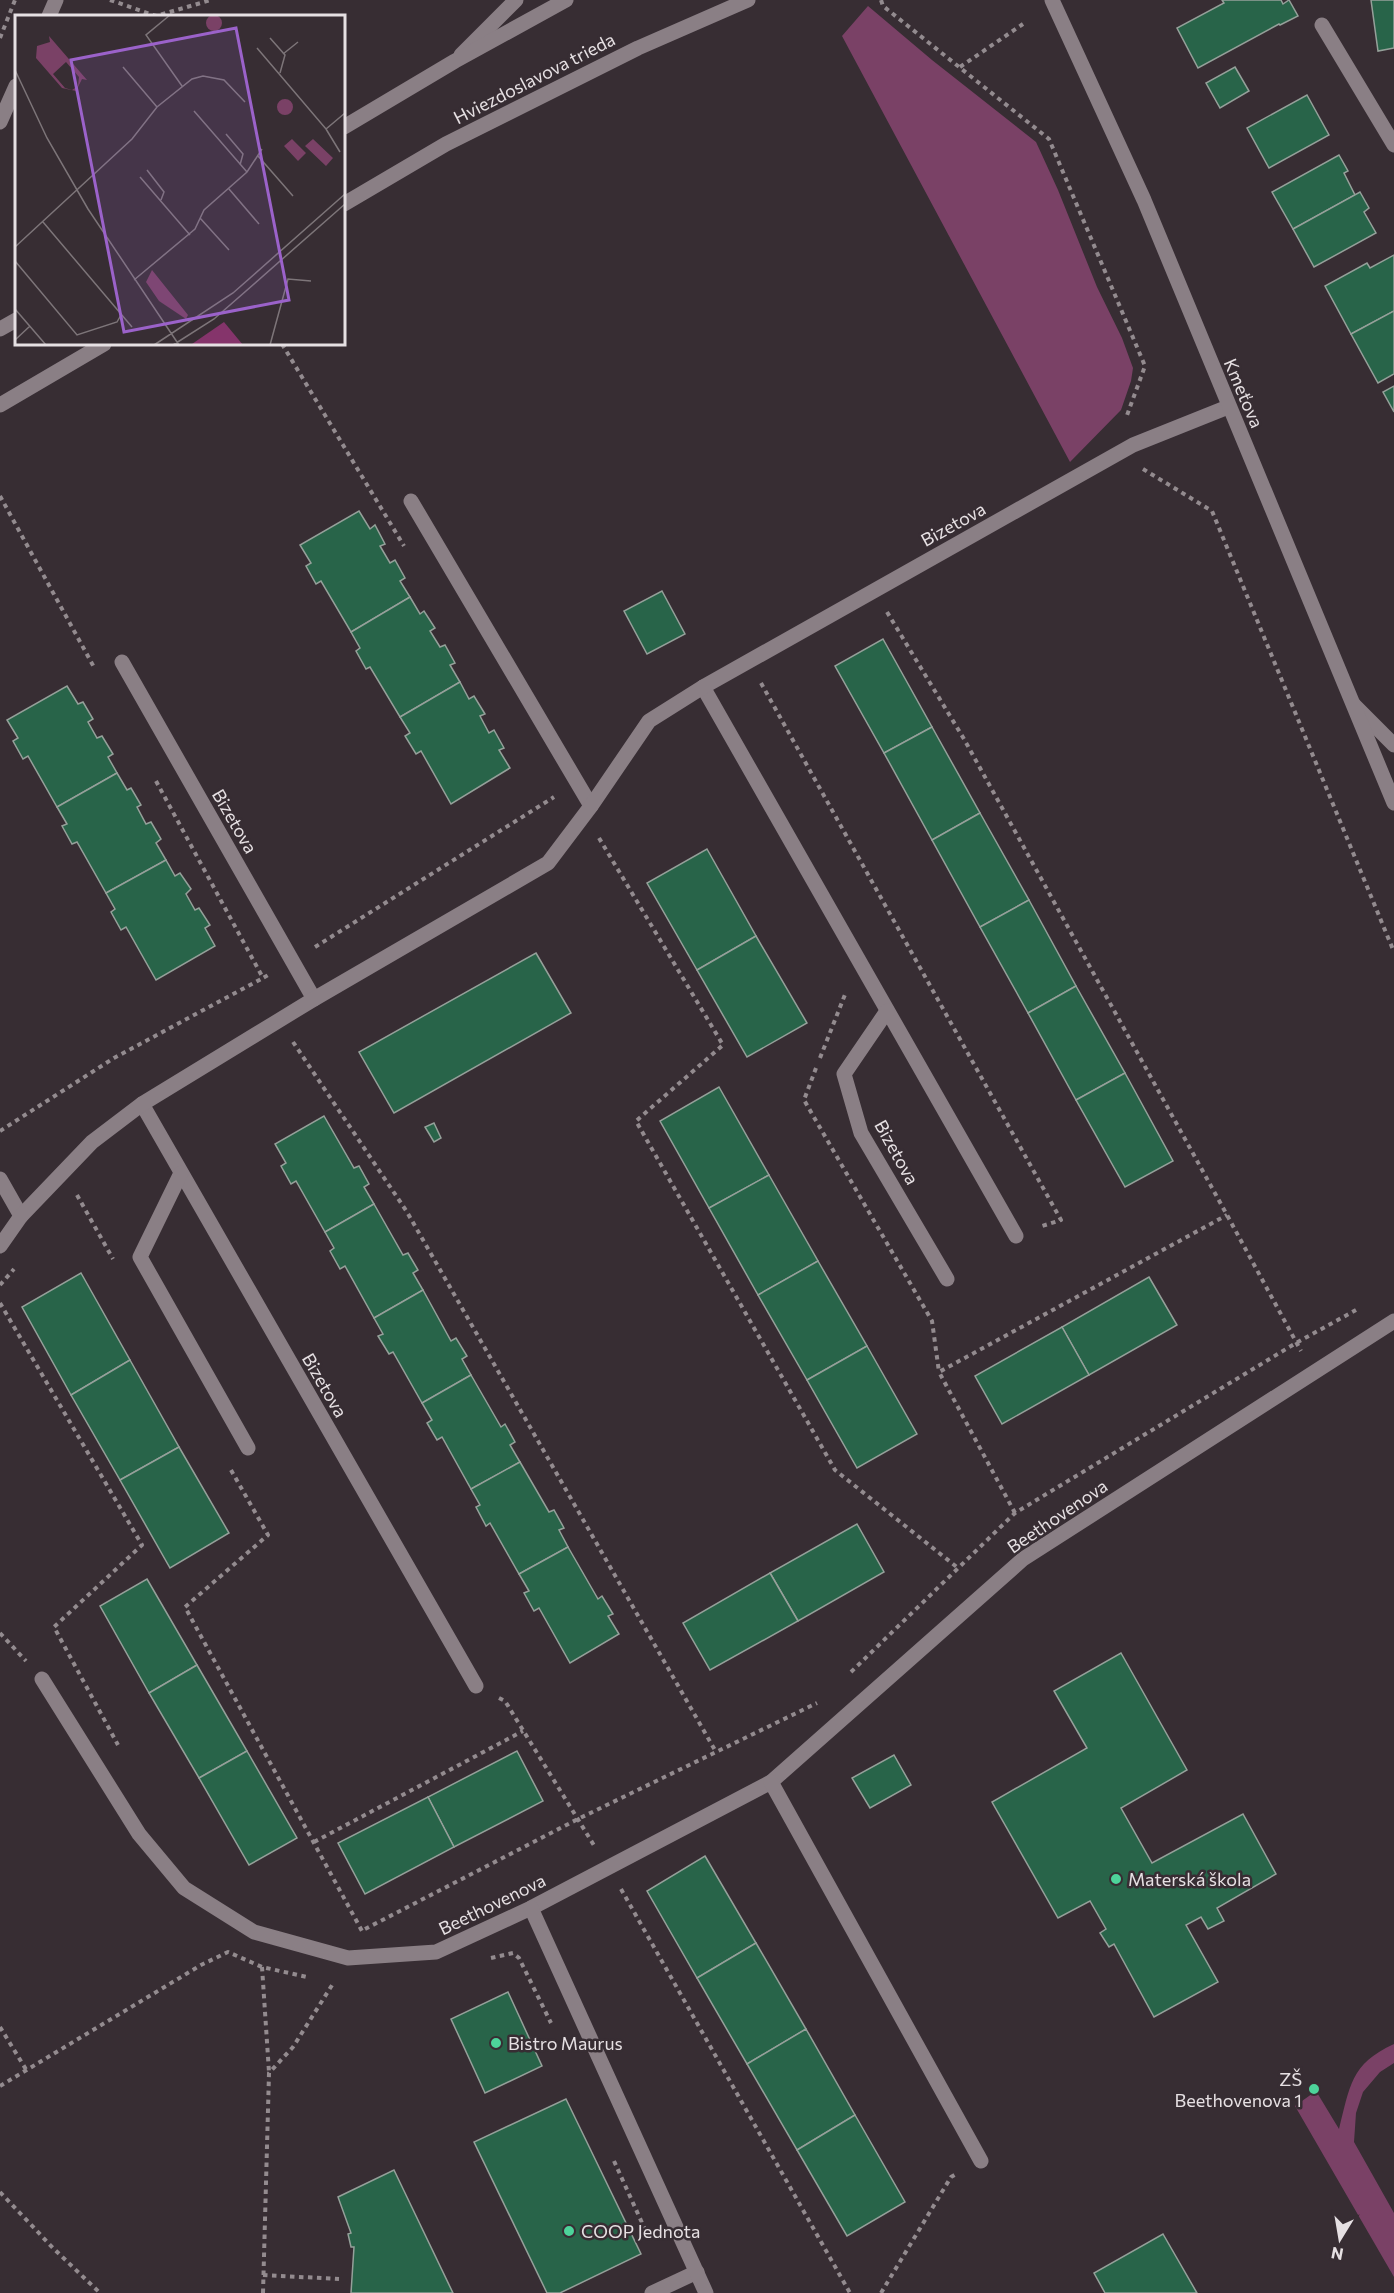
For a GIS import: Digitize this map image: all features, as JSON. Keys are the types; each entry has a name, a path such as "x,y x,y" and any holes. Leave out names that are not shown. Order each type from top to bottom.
{"street":[{"path":"49,15 56,0"},
{"path":"455,61 516,0"},
{"path":"345,126 455,61 566,0"},
{"name":"Hviezdoslavova trieda","path":"345,203 446,144 639,48 748,0"},
{"name":"Kmeťova","path":"1052,0 1144,200 1394,803"},
{"path":"1322,25 1393,139"},
{"path":"0,122 15,88"},
{"path":"0,329 15,321"},
{"path":"0,405 102,345"},
{"name":"Bizetova","path":"0,1246 21,1216 92,1142 142,1104 314,999 548,863 591,806 649,721 703,687 1133,445 1228,407"},
{"path":"411,501 591,806"},
{"name":"Bizetova","path":"122,662 314,999"},
{"path":"703,687 1016,1236"},
{"path":"1354,705 1394,745"},
{"name":"Bizetova","path":"887,1011 844,1074 861,1133 947,1279"},
{"name":"Bizetova","path":"142,1104 476,1686"},
{"path":"181,1173 140,1257 248,1448"},
{"path":"0,1179 21,1216"},
{"name":"Beethovenova","path":"42,1679 139,1834 183,1888 254,1932 348,1958 436,1952 531,1908 771,1782 1023,1559 1394,1321"},
{"path":"771,1782 981,2161"},
{"path":"531,1908 706,2293"},
{"path":"652,2293 697,2272"}],"path":[{"path":"0,38 15,0"},
{"path":"110,0 153,15"},
{"path":"159,15 211,0"},
{"path":"881,0 883,6 1050,139 1145,366 1124,423"},
{"path":"960,67 1023,24"},
{"path":"1143,469 1212,511 1394,952"},
{"path":"0,496 99,675"},
{"path":"874,590 969,750 1314,1372"},
{"path":"757,677 1060,1220 1016,1236"},
{"path":"155,779 263,978"},
{"path":"0,1131 114,1058 263,978 554,797"},
{"path":"598,838 723,1045 636,1121 835,1470 958,1568"},
{"path":"840,982 846,992 804,1100 932,1321 939,1372 1015,1513"},
{"path":"293,1041 407,1212 716,1752"},
{"path":"76,1195 117,1267"},
{"path":"939,1372 1227,1215"},
{"path":"0,1303 142,1545 54,1627 121,1751"},
{"path":"847,1677 1015,1513 1296,1343 1364,1306"},
{"path":"227,1463 268,1535 185,1607 362,1931"},
{"path":"0,1633 42,1679"},
{"path":"476,1686 506,1701 608,1867 850,2293"},
{"path":"352,1930 362,1931 578,1819 821,1701"},
{"path":"314,1842 523,1731"},
{"path":"269,2073 293,2047 334,1983 362,1931"},
{"path":"0,2086 27,2072 201,1965 228,1952 262,1967 313,1978"},
{"path":"490,1959 513,1953 519,1958 555,2032"},
{"path":"262,1967 269,2073 263,2293"},
{"path":"324,1981 343,1983"},
{"path":"0,2027 27,2072"},
{"path":"613,2159 651,2242"},
{"path":"881,2293 951,2176 981,2161"},
{"path":"0,2192 100,2293"},
{"path":"264,2275 339,2278"}],"shaded area":[{"path":"868,6 1036,142 1058,190 1133,368 1121,410 1070,462 842,36"},
{"path":"1394,2044 1394,2063 1380,2072 1363,2092 1356,2113 1354,2142 1394,2213 1394,2277 1295,2106 1316,2091 1339,2129 1354,2078 1368,2060"}],"building":[{"path":"1222,0 1281,0 1283,4 1289,0 1298,16 1198,68 1177,28 1224,3"},
{"path":"1371,0 1394,0 1394,48 1378,51"},
{"path":"1235,67 1249,91 1220,108 1206,83"},
{"path":"1307,95 1329,135 1269,168 1247,128"},
{"path":"1339,155 1348,171 1344,173 1355,195 1293,229 1272,192"},
{"path":"1360,192 1369,208 1364,212 1376,233 1314,267 1293,229"},
{"path":"1394,255 1394,311 1351,334 1325,286 1367,263 1370,268"},
{"path":"1394,311 1394,374 1378,383 1351,334"},
{"path":"1394,386 1394,412 1383,392"},
{"path":"359,511 370,529 375,525 385,544 380,546 390,563 395,560 405,578 400,581 410,597 351,632 321,581 316,584 306,566 311,563 300,545"},
{"path":"662,591 685,634 647,654 624,611"},
{"path":"410,597 420,614 424,611 435,628 430,631 440,647 445,645 455,663 450,665 460,682 400,717 370,667 366,669 356,651 360,648 351,632"},
{"path":"883,639 932,727 884,753 835,666"},
{"path":"460,682 469,699 474,696 485,714 480,716 489,733 494,730 504,748 499,750 510,768 451,804 421,751 416,754 405,736 410,733 400,717"},
{"path":"67,686 78,704 83,702 93,719 88,722 97,738 102,736 113,754 108,757 117,773 57,807 28,756 23,759 13,741 18,738 7,720"},
{"path":"932,727 980,813 932,840 884,753"},
{"path":"117,773 127,790 131,788 141,805 137,807 146,824 151,822 161,839 156,843 166,860 106,893 77,842 72,844 62,826 67,824 57,807"},
{"path":"980,813 1029,900 980,927 932,840"},
{"path":"707,849 756,936 697,970 647,883"},
{"path":"166,860 175,876 180,873 191,889 186,894 195,910 199,908 210,925 205,928 215,946 156,980 126,927 121,930 111,912 115,909 106,893"},
{"path":"1029,900 1076,986 1028,1013 980,927"},
{"path":"756,936 807,1023 747,1057 697,970"},
{"path":"536,953 571,1013 394,1113 359,1052"},
{"path":"1076,986 1125,1073 1076,1100 1028,1013"},
{"path":"1125,1073 1173,1161 1125,1187 1076,1100"},
{"path":"719,1087 769,1175 709,1208 660,1121"},
{"path":"324,1116 354,1168 359,1166 369,1184 364,1187 374,1204 325,1232 296,1181 291,1184 281,1166 286,1163 275,1144"},
{"path":"434,1123 441,1138 434,1142 425,1127"},
{"path":"769,1175 818,1261 758,1295 709,1208"},
{"path":"374,1204 403,1255 408,1253 418,1270 413,1273 423,1290 374,1318 345,1266 340,1269 330,1251 334,1248 325,1232"},
{"path":"818,1261 867,1346 807,1380 758,1295"},
{"path":"81,1273 130,1360 71,1395 22,1307"},
{"path":"1149,1277 1177,1325 1089,1375 1062,1327"},
{"path":"423,1290 451,1341 456,1338 467,1356 462,1359 471,1375 422,1403 393,1352 389,1354 378,1336 383,1334 374,1318"},
{"path":"1062,1327 1089,1375 1002,1424 975,1376"},
{"path":"867,1346 917,1434 857,1468 807,1380"},
{"path":"130,1360 179,1447 120,1480 71,1395"},
{"path":"471,1375 501,1427 505,1424 515,1442 510,1445 520,1462 471,1489 442,1437 437,1440 427,1423 432,1420 422,1403"},
{"path":"179,1447 229,1533 170,1568 120,1480"},
{"path":"520,1462 549,1512 554,1510 564,1528 559,1530 568,1547 519,1574 490,1523 486,1526 476,1507 480,1505 471,1489"},
{"path":"857,1524 884,1572 798,1621 770,1573"},
{"path":"568,1547 598,1599 602,1596 613,1614 608,1616 619,1634 570,1663 539,1608 534,1611 524,1593 529,1591 519,1574"},
{"path":"770,1573 798,1621 710,1670 683,1623"},
{"path":"147,1579 197,1665 149,1693 100,1606"},
{"path":"1121,1653 1187,1770 1121,1808 1152,1863 1243,1814 1276,1874 1217,1908 1224,1921 1208,1929 1201,1917 1186,1925 1218,1982 1154,2017 1114,1944 1109,1947 1100,1933 1106,1929 1090,1901 1058,1918 992,1802 1087,1748 1054,1691"},
{"path":"197,1665 247,1751 199,1778 149,1693"},
{"path":"247,1751 297,1838 249,1865 199,1778"},
{"path":"517,1751 543,1801 454,1847 428,1797"},
{"path":"894,1755 911,1785 870,1808 852,1778"},
{"path":"428,1797 454,1847 365,1894 338,1843"},
{"path":"705,1856 756,1943 697,1978 647,1891"},
{"path":"756,1943 806,2029 747,2064 697,1978"},
{"name":"Bistro Maurus","path":"508,1992 542,2066 485,2093 451,2019"},
{"path":"806,2029 855,2115 797,2150 747,2064"},
{"path":"566,2099 641,2254 560,2293 547,2293 474,2142"},
{"path":"855,2115 905,2202 847,2236 797,2150"},
{"path":"394,2170 453,2293 351,2293 354,2247 351,2247 348,2234 351,2233 338,2197"},
{"path":"1163,2234 1197,2293 1105,2293 1094,2273"}],"place":[{"name":"Materská škola","path":"1116,1879"},
{"name":"Bistro Maurus","path":"496,2043"},
{"name":"ZŠ Beethovenova 1","path":"1314,2089"},
{"name":"COOP Jednota","path":"569,2231"}]}
